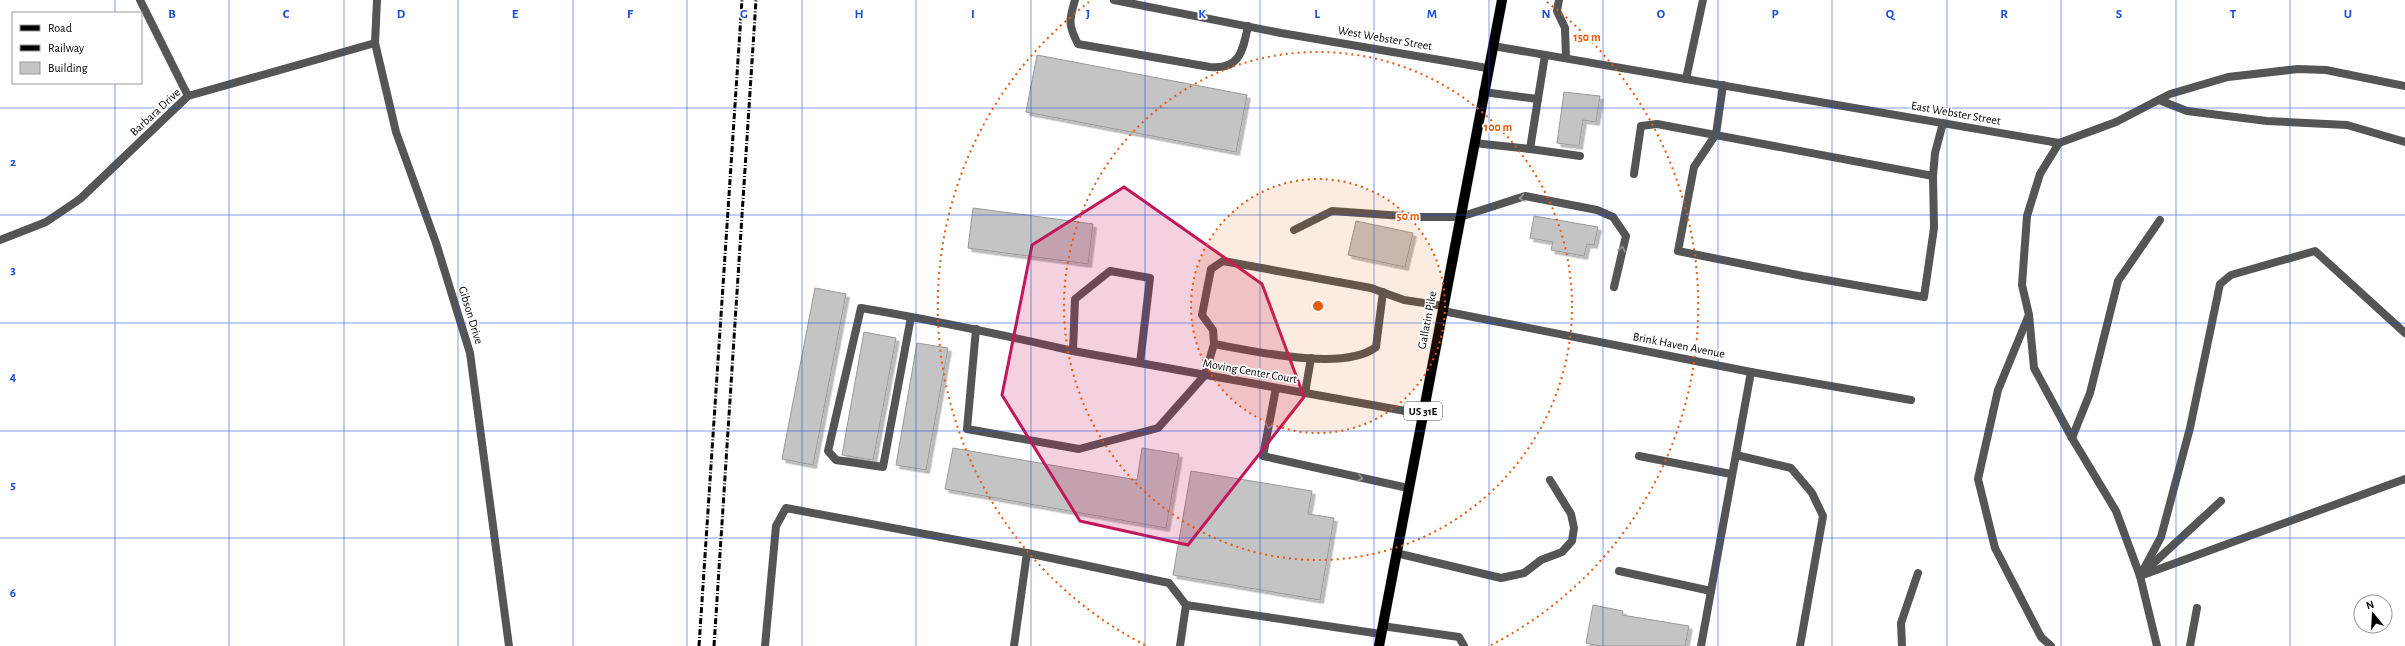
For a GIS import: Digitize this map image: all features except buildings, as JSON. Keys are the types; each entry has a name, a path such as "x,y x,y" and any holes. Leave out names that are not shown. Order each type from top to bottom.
{"main road":[{"name":"Gallatin Pike","path":"1379,646 1487,68 1502,0"}],"street":[{"path":"140,0 188,96"},
{"name":"Gibson Drive","path":"377,0 375,43 396,135 436,243 470,353 509,646"},
{"path":"1075,0 1069,19 1070,28 1078,44 1210,67 1221,68 1233,63 1242,51 1248,26"},
{"name":"West Webster Street","path":"1114,0 1248,26 1487,68"},
{"path":"1559,0 1557,11 1565,28 1566,58"},
{"path":"1686,79 1703,0"},
{"name":"Barbara Drive","path":"0,240 46,222 80,199 188,96 375,43"},
{"name":"East Webster Street","path":"1493,46 2059,143"},
{"path":"1530,149 1544,55"},
{"path":"2157,646 2140,576 2116,511 2072,438 2034,368 2029,315 2022,285 2027,216 2040,174 2059,143 2116,122 2170,94 2228,77 2298,69 2326,70 2405,86"},
{"path":"1723,85 1716,134 1694,166 1678,251 1803,276 1924,297 1934,228 1933,176 1935,153 1943,123"},
{"path":"1483,92 1538,99"},
{"path":"2159,100 2194,112 2267,121 2347,125 2405,142"},
{"path":"1634,174 1641,126 1658,124 1933,176"},
{"path":"1474,142 1580,156"},
{"path":"1294,230 1332,211 1417,217 1460,217 1526,196 1598,210 1613,217 1626,236 1614,287"},
{"path":"2072,438 2090,393 2118,281 2160,220"},
{"path":"2140,576 2161,537 2190,428 2220,284 2231,275 2315,251 2405,333"},
{"name":"Brink Haven Avenue","path":"1214,344 1213,330 1202,315 1211,269 1223,261 1383,292 1404,300 1751,372 1911,400"},
{"path":"1073,352 1075,299 1110,271 1117,272 1150,278 1140,363"},
{"path":"976,329 967,429 1079,449 1158,428 1205,375 1214,344 1297,359 1367,354 1376,347 1383,292"},
{"name":"Moving Center Court","path":"911,317 883,468 836,460 828,451 861,308 911,317 976,329 1073,352 1422,414"},
{"path":"2029,315 1998,390 1978,479 1995,548 2041,636 2051,646"},
{"path":"1305,393 1311,358"},
{"path":"1701,646 1712,591 1731,474 1736,456 1751,372"},
{"path":"1276,388 1263,456 1408,488"},
{"path":"1639,456 1731,474"},
{"path":"1736,456 1791,468 1812,493 1823,516 1800,646"},
{"path":"1396,553 1501,578 1524,573 1541,560 1562,552 1572,541 1574,528 1571,514 1550,480"},
{"path":"2140,576 2405,480"},
{"path":"2140,576 2221,501"},
{"path":"765,646 776,526 786,508 1027,552 1168,583 1186,604 1382,630 1459,638 1464,646"},
{"path":"1014,646 1027,552"},
{"path":"1619,571 1712,591"},
{"path":"1902,646 1901,623 1918,573"},
{"path":"1180,646 1186,604"},
{"path":"2190,646 2197,608"}],"highlighted area":[{"path":"1124,187 1262,284 1304,397 1188,545 1080,521 1002,395 1032,245"}],"railway":[{"path":"699,646 742,0"},
{"path":"714,646 756,0"}]}
